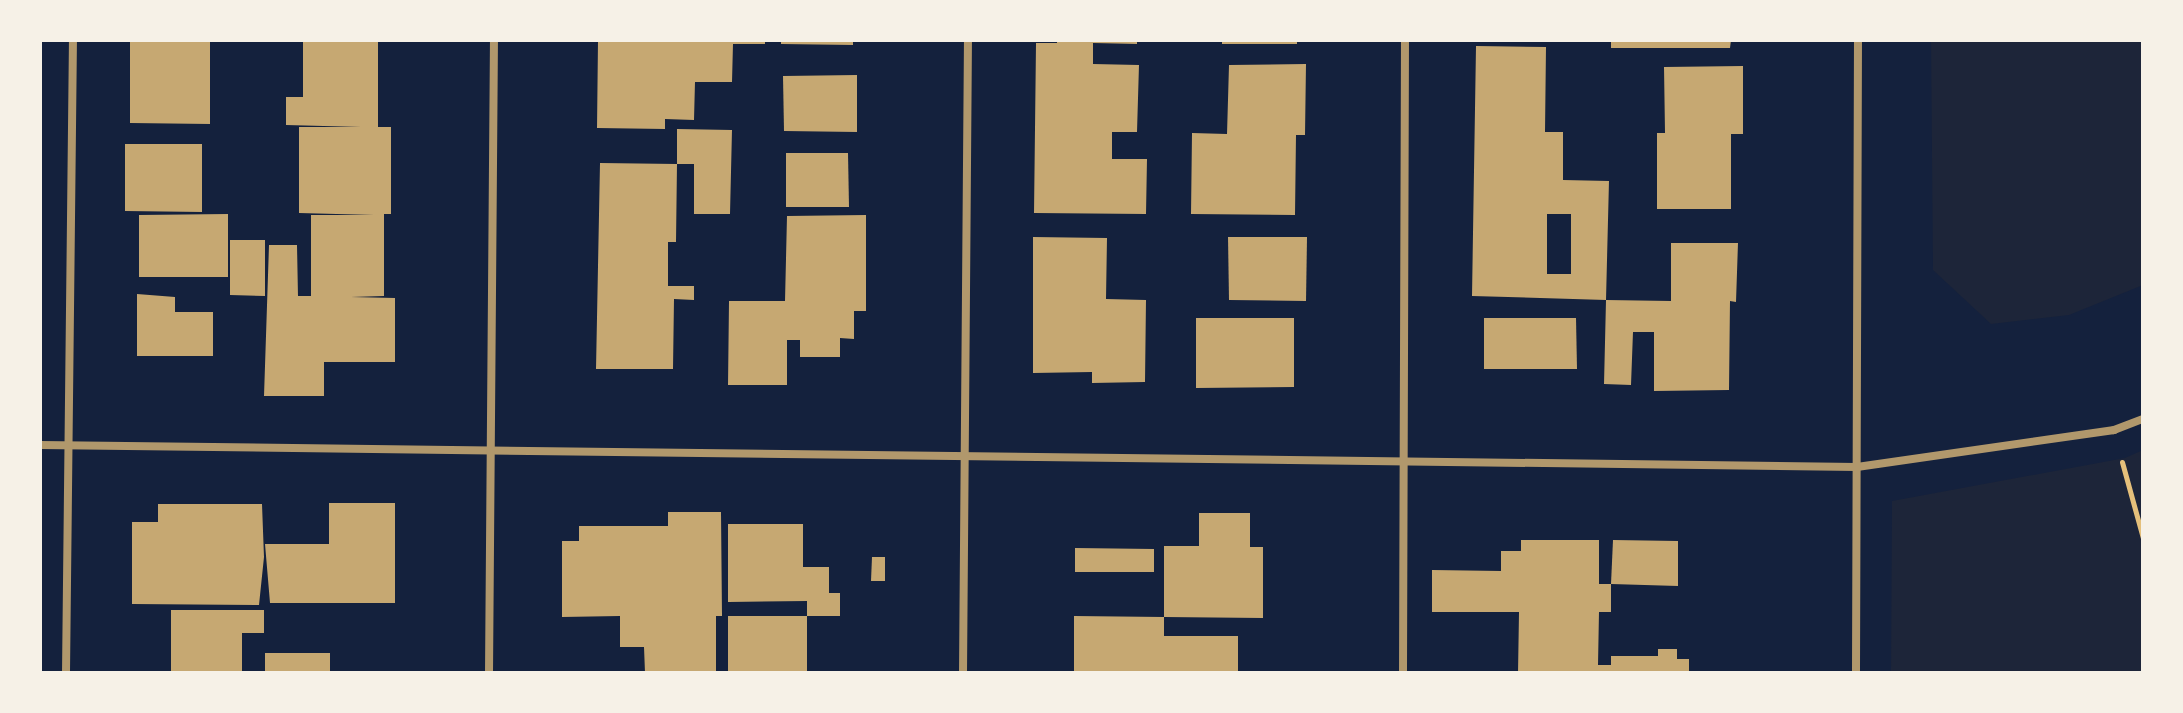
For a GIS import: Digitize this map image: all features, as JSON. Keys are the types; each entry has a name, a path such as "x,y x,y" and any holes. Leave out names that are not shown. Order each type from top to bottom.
{"street":[{"path":"66,673 66,445 73,40"},
{"path":"489,673 488,451 494,40"},
{"path":"963,673 968,40"},
{"path":"1403,673 1405,40"},
{"path":"1856,673 1858,40"},
{"path":"40,445 1857,467 2114,430 2143,419"}],"path":[{"path":"2114,430 2143,538"}],"shaded area":[{"path":"1931,40 2143,40 2143,285 2069,315 1991,324 1933,270"},
{"path":"2143,450 2143,673 1891,673 1892,501 2125,458"}],"building":[{"path":"130,40 210,40 210,124 130,123"},
{"path":"598,40 765,40 765,44 733,44 732,82 695,82 694,120 665,119 665,129 597,128"},
{"path":"781,40 853,40 853,45 781,44"},
{"path":"1057,40 1137,40 1137,44 1093,43 1093,64 1139,65 1137,132 1112,132 1112,159 1147,159 1146,214 1034,213 1036,43 1057,43"},
{"path":"1222,40 1297,40 1297,44 1222,44"},
{"path":"1611,40 1731,40 1730,48 1611,48"},
{"path":"303,41 378,42 378,127 391,127 391,214 384,214 384,296 351,297 395,298 395,362 324,362 324,396 264,396 269,245 297,245 298,296 311,296 311,215 374,215 299,213 299,127 361,127 286,125 286,97 303,97"},
{"path":"1476,46 1546,47 1545,132 1563,132 1563,180 1609,181 1606,300 1472,296","holes":["1547,214 1571,214 1571,274 1547,274"]},
{"path":"1306,64 1305,135 1296,135 1295,215 1191,214 1192,133 1227,134 1229,65"},
{"path":"1743,66 1743,134 1731,134 1731,209 1657,209 1657,133 1665,133 1664,67"},
{"path":"857,75 857,132 784,131 783,76"},
{"path":"677,129 732,130 730,214 694,214 694,164 677,164"},
{"path":"125,144 202,144 202,212 125,211"},
{"path":"786,153 848,153 849,207 786,207"},
{"path":"600,163 677,164 676,242 668,242 668,286 694,286 694,300 674,299 673,369 596,369"},
{"path":"228,214 228,277 139,277 139,215"},
{"path":"866,215 866,311 854,311 854,339 840,338 840,357 800,357 800,340 787,340 787,385 728,385 729,301 785,301 787,216"},
{"path":"1033,237 1107,238 1106,299 1146,300 1145,382 1092,383 1092,372 1033,373"},
{"path":"1228,237 1307,237 1306,301 1229,300"},
{"path":"230,240 265,240 265,296 230,295"},
{"path":"1671,243 1738,243 1736,302 1730,301 1729,390 1654,391 1654,332 1633,332 1631,385 1604,384 1606,300 1671,301"},
{"path":"137,294 175,297 175,312 213,312 213,356 137,356"},
{"path":"1196,318 1294,318 1294,387 1196,388"},
{"path":"1484,318 1576,318 1577,369 1484,369"},
{"path":"329,503 395,503 395,603 270,603 265,544 329,544"},
{"path":"158,504 262,504 264,557 259,605 132,604 132,522 158,522"},
{"path":"668,512 721,512 722,616 716,616 716,673 645,673 644,647 620,647 620,616 562,617 562,541 579,541 579,526 668,526"},
{"path":"1199,513 1250,513 1250,547 1263,547 1263,618 1164,617 1164,546 1199,546"},
{"path":"728,524 803,524 803,567 829,567 829,593 840,593 840,616 807,616 807,601 728,602"},
{"path":"1521,540 1599,540 1599,584 1611,584 1611,612 1599,612 1598,665 1611,665 1611,656 1658,656 1658,649 1677,649 1677,659 1689,659 1689,673 1518,673 1519,612 1432,612 1432,570 1501,571 1501,551 1521,551"},
{"path":"1613,540 1678,541 1678,586 1611,584"},
{"path":"1075,548 1154,549 1154,572 1075,572"},
{"path":"872,557 885,557 885,581 871,581"},
{"path":"171,610 264,610 264,633 242,633 242,673 171,673"},
{"path":"728,616 807,616 807,673 728,673"},
{"path":"1074,616 1164,617 1164,636 1238,636 1238,673 1074,673"},
{"path":"265,653 330,653 330,673 265,673"}]}
